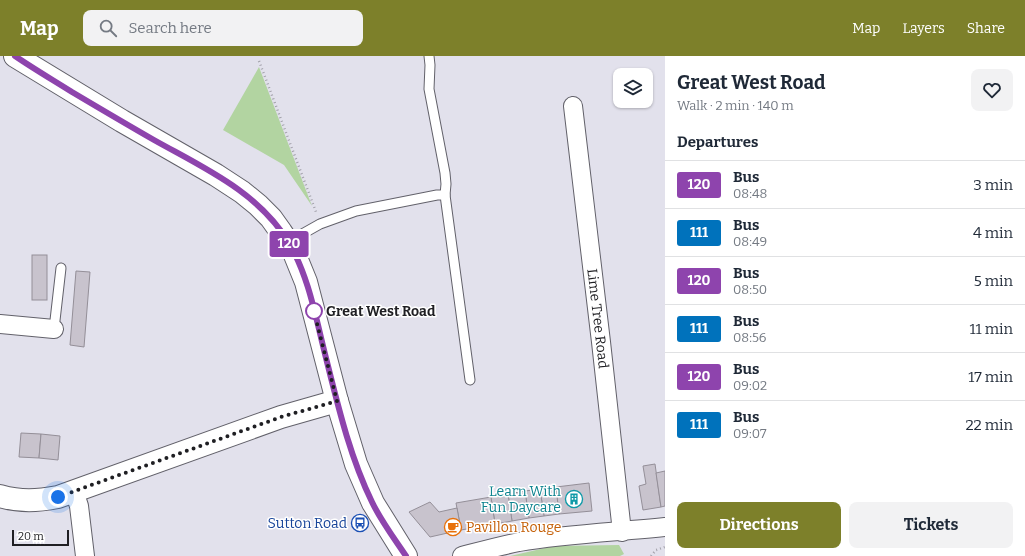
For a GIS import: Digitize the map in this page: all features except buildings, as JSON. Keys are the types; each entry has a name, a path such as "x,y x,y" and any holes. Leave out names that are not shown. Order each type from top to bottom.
{"main road":[{"path":"24,58 122,121 216,175 242,192 271,218 288,242 306,282 337,401 356,464 373,503 406,556"},
{"path":"0,496 26,501 37,501 58,497 281,417 337,401"}],"street":[{"name":"Lime Tree Road","path":"573,106 622,532"},
{"path":"0,324 54,328"},
{"path":"74,491 79,506 85,556"},
{"path":"462,556 519,542 571,535 622,532 665,527"}],"lane":[{"path":"429,56 429,89 445,173 445,195 470,380"},
{"path":"288,242 320,224 356,211 437,195 445,195"},
{"path":"54,328 61,268"}],"path":[{"path":"259,62 318,217"},
{"path":"650,556 656,550 665,547"}],"green space":[{"path":"259,67 312,206 284,165 223,130"},
{"path":"619,545 624,554 620,556 510,556 554,546"}],"bus line":[{"name":"120","path":"15,56 153,140 216,175 242,192 271,218 293,250 306,282 337,401 364,485 383,521 406,556"}],"place":[{"name":"Great West Road","path":"314,311"},
{"name":"Learn With Fun Daycare","path":"574,499"},
{"name":"Sutton Road","path":"360,523"},
{"name":"Pavillon Rouge","path":"453,527"}],"route":[{"path":"58,497 281,417 337,401 313,308 314,311"}]}
